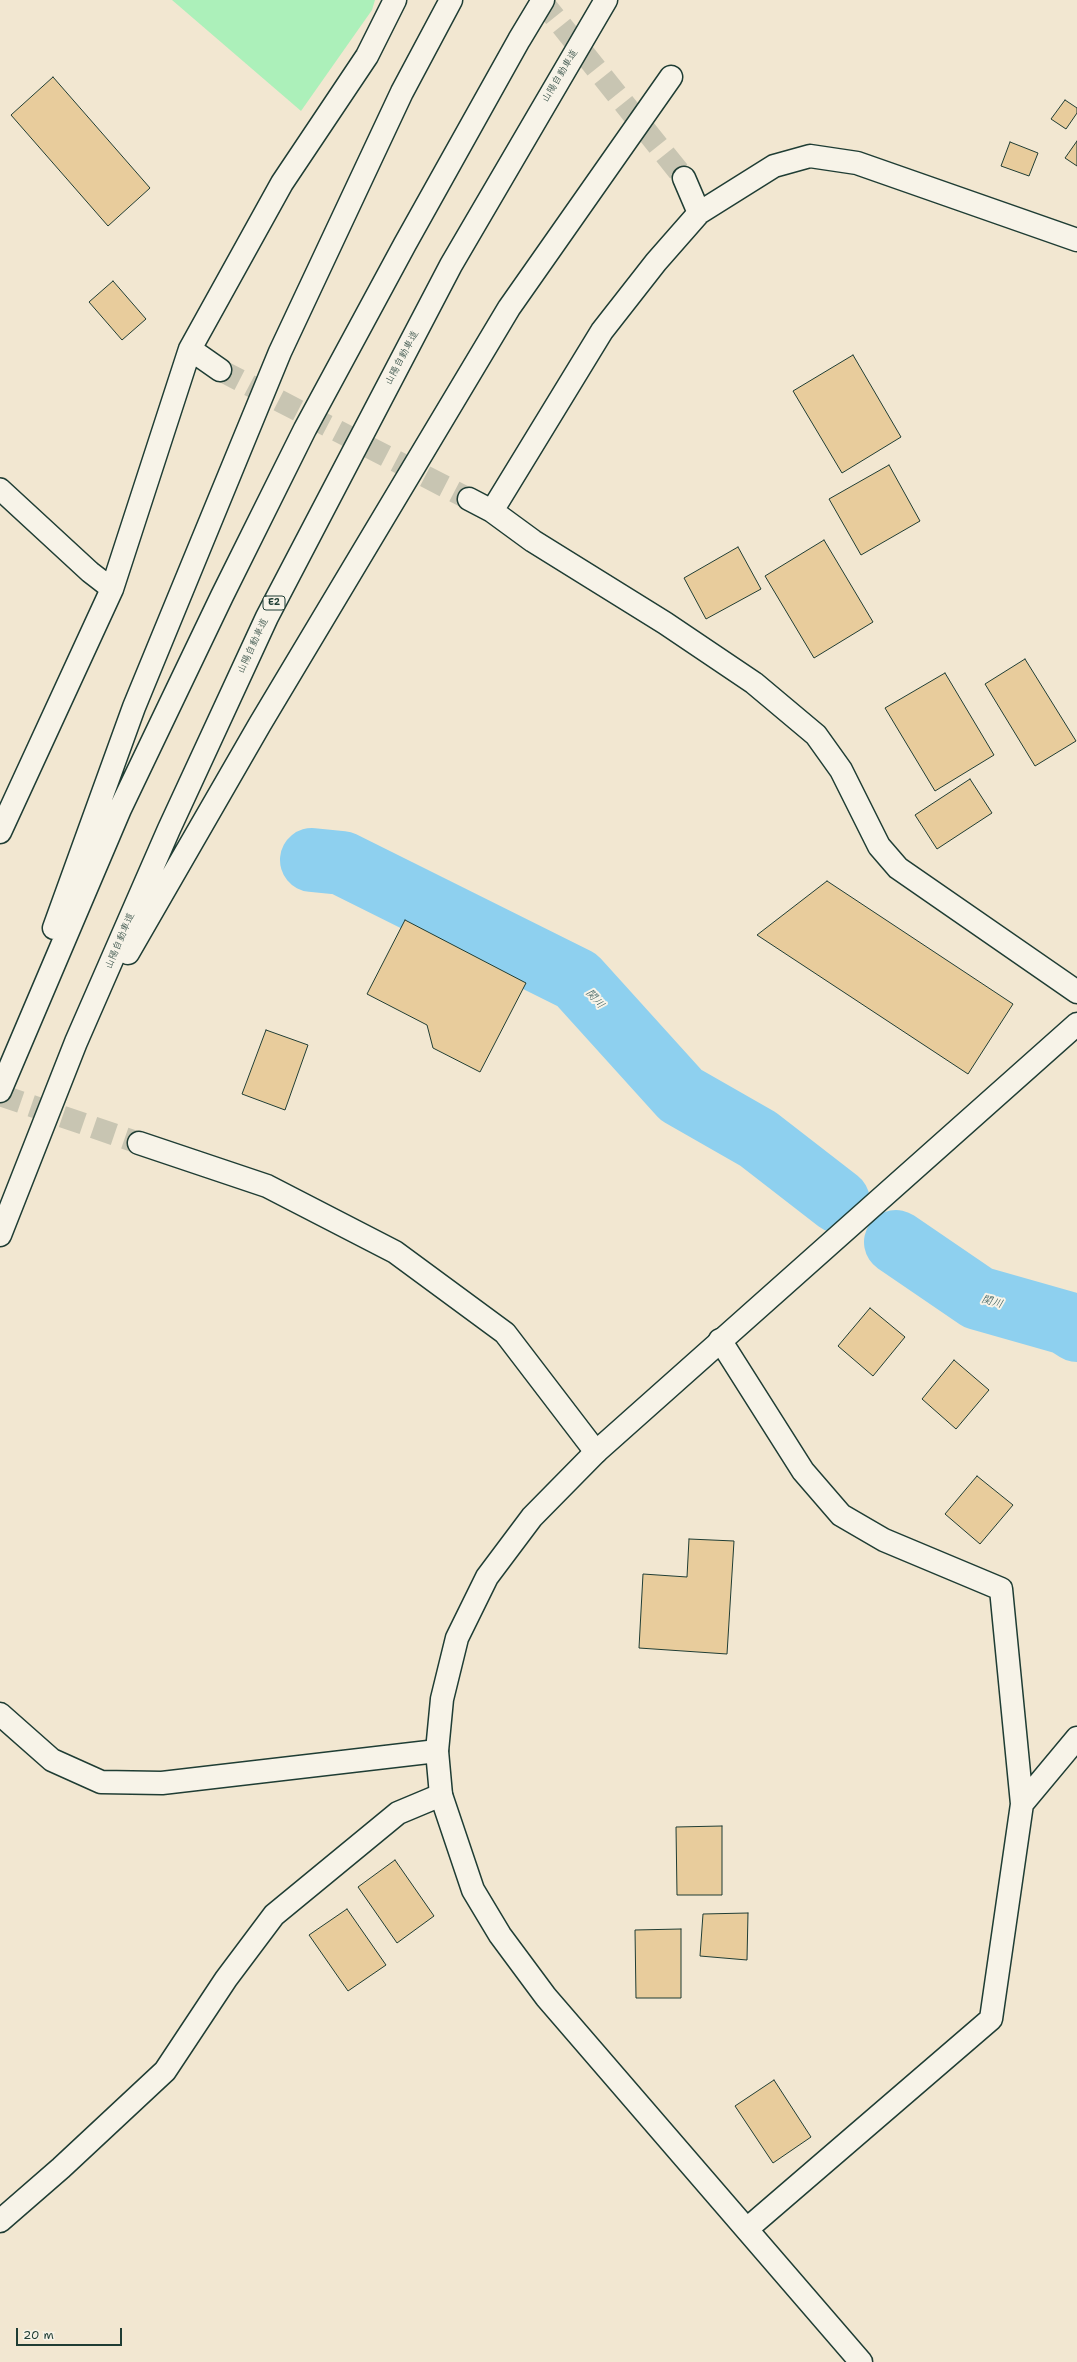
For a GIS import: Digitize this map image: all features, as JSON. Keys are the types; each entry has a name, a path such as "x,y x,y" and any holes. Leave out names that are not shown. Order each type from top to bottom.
{"main road":[{"path":"0,832 112,589 190,349 282,183 367,56 395,0"},
{"path":"0,1077 134,707 280,352 402,92 451,0"},
{"path":"0,1091 120,809 305,429 518,40 543,0"},
{"name":"山陽自動車道","path":"0,1235 76,1042 169,829 267,617 451,265 606,0"},
{"path":"76,1042 260,724 509,308 671,77"},
{"path":"492,511 602,331 656,262 699,213 774,166 810,156 857,163 1077,240"},
{"path":"684,178 699,213"},
{"path":"190,349 220,370"},
{"path":"469,499 492,511 533,541 665,623 754,683 816,736 841,770 879,846 898,868 1077,992"},
{"path":"860,2362 546,1997 500,1935 472,1890 441,1795 437,1751 442,1700 456,1638 487,1577 532,1517 596,1452 720,1340 1077,1024"},
{"path":"139,1143 266,1186 395,1252 505,1333 596,1452"},
{"path":"720,1340 803,1471 841,1515 884,1540 1000,1589 1022,1804 991,2019 746,2229"},
{"path":"0,1714 52,1760 101,1782 162,1783 437,1751"},
{"path":"1022,1804 1077,1738"},
{"path":"0,2221 165,2071 226,1979 274,1915 398,1812 441,1795"}],"lane":[{"path":"0,489 90,572 112,589"}],"green space":[{"path":"172,0 375,0 372,10 301,111"}],"building":[{"path":"53,77 150,188 108,226 11,115"},
{"path":"1065,100 1077,108 1077,113 1066,129 1051,119"},
{"path":"1077,141 1077,166 1065,158"},
{"path":"1010,142 1038,153 1029,176 1001,166"},
{"path":"113,281 146,319 122,340 89,302"},
{"path":"853,355 901,437 842,473 793,391"},
{"path":"889,465 920,521 861,555 829,499"},
{"path":"824,540 873,622 814,658 765,576"},
{"path":"738,547 761,589 706,619 684,578"},
{"path":"1025,659 1076,741 1035,766 985,684"},
{"path":"945,673 994,755 935,791 885,708"},
{"path":"970,779 992,813 937,849 915,815"},
{"path":"827,881 1013,1004 968,1074 757,935"},
{"path":"405,920 526,983 480,1072 433,1048 427,1025 367,994"},
{"path":"266,1030 308,1045 285,1110 242,1094"},
{"path":"870,1308 905,1337 873,1376 838,1346"},
{"path":"954,1360 989,1390 956,1429 922,1399"},
{"path":"977,1476 1013,1505 980,1544 945,1514"},
{"path":"689,1539 734,1541 727,1654 639,1648 643,1574 687,1577"},
{"path":"722,1826 722,1895 677,1895 676,1827"},
{"path":"395,1860 434,1916 397,1943 358,1887"},
{"path":"347,1909 386,1965 348,1991 309,1935"},
{"path":"748,1913 747,1960 700,1956 703,1914"},
{"path":"681,1929 681,1998 636,1998 635,1930"},
{"path":"774,2080 811,2137 773,2163 735,2106"}],"waterway":[{"name":"関川","path":"312,860 342,863 577,980 681,1095 758,1139 838,1201"},
{"name":"関川","path":"896,1242 978,1298 1066,1323 1077,1330"}],"tunnel":[{"path":"541,0 684,178"},
{"path":"220,370 469,499"},
{"path":"0,1095 139,1143"}]}
